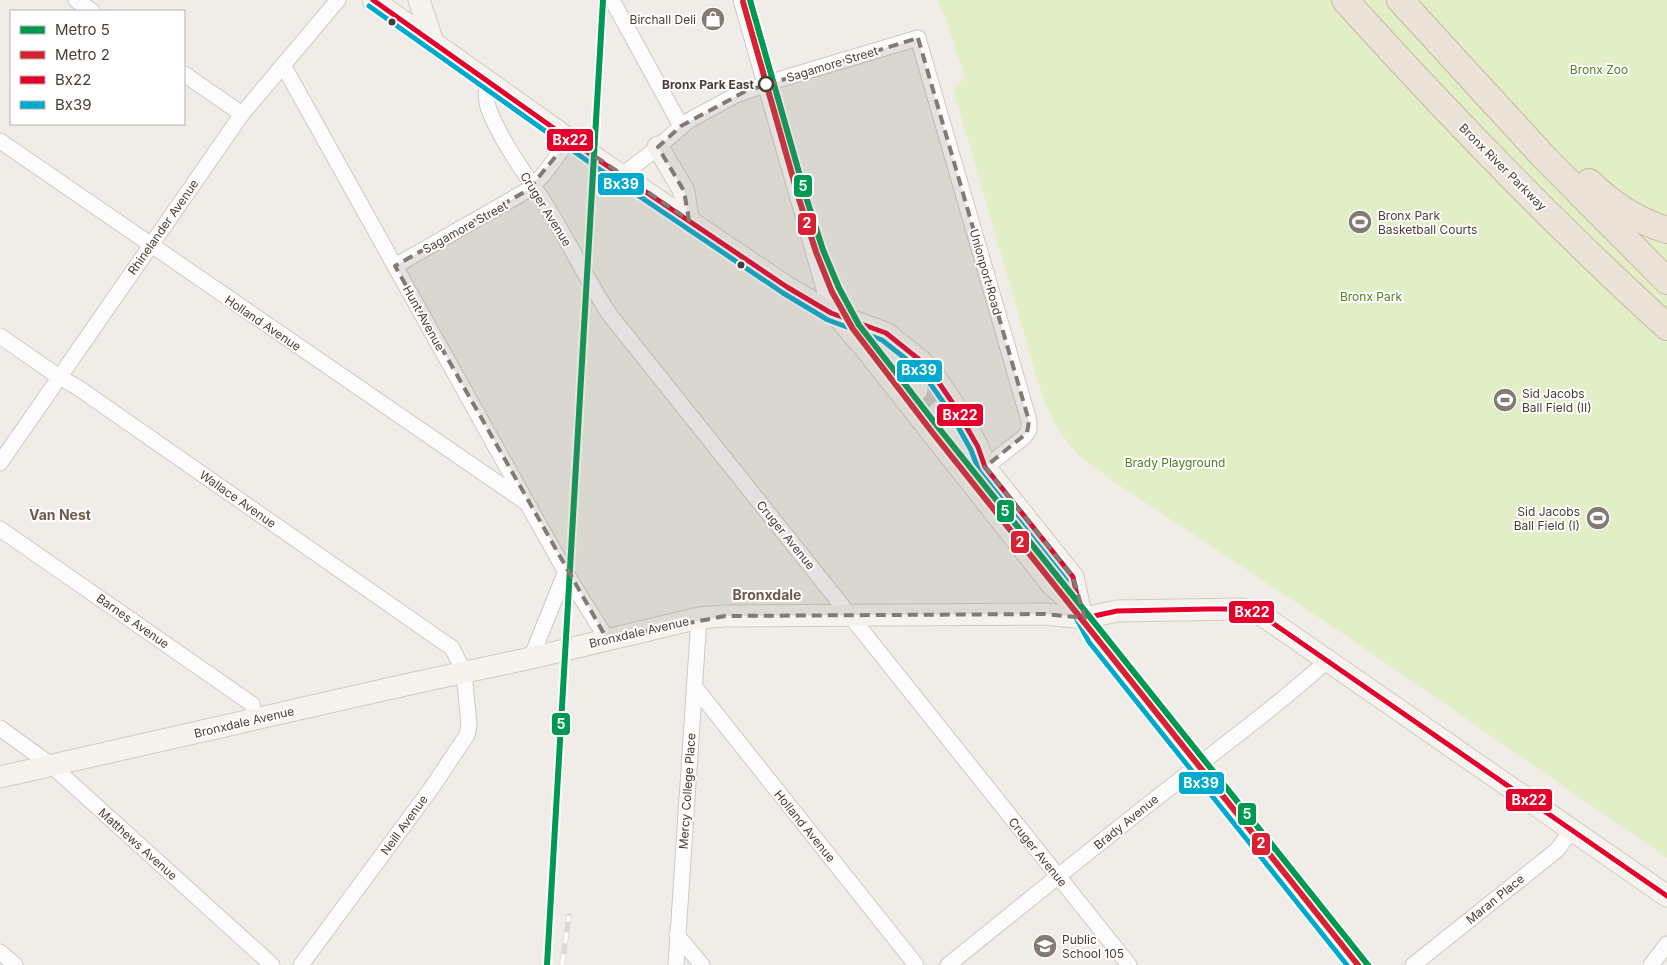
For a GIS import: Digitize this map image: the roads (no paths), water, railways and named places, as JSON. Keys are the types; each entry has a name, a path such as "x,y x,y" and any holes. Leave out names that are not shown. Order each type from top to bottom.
{"highway":[{"name":"Bronx River Parkway","path":"1345,0 1445,108 1553,218 1667,327"},
{"path":"1400,0 1554,168 1667,281"},
{"path":"1440,45 1499,88 1591,184 1608,199 1639,218 1667,230"},
{"path":"1553,218 1636,318 1667,346"}],"main road":[{"path":"373,0 688,220 787,286 840,316 889,354 917,390"},
{"path":"419,0 433,42"},
{"path":"658,147 684,191 688,220"},
{"path":"840,316 868,352 979,469"},
{"path":"840,316 886,333 921,361 933,374 978,447 979,469"},
{"path":"944,422 979,469 1052,585 1083,614 1095,638 1357,965"},
{"name":"Bronxdale Avenue","path":"0,777 531,658 699,618 726,616 1083,614 1118,611 1241,609 1260,615 1328,660"},
{"path":"1328,660 1667,896"}],"street":[{"path":"76,0 91,10"},
{"name":"Rhinelander Avenue","path":"0,463 242,114 338,0"},
{"path":"612,0 681,126"},
{"path":"741,0 765,84 840,316"},
{"name":"Sagamore Street","path":"622,175 681,126 706,110 736,95 765,84 918,38"},
{"name":"Unionport Road","path":"918,38 1029,421 1027,433 979,469"},
{"name":"Hunt Avenue","path":"283,65 527,503 607,639"},
{"path":"185,75 242,114"},
{"name":"Cruger Avenue","path":"488,80 486,93 488,109 517,163 542,200 593,290 610,315 1129,965"},
{"name":"Sagamore Street","path":"395,266 519,196 544,174 570,139"},
{"name":"Holland Avenue","path":"0,141 527,503"},
{"name":"Wallace Avenue","path":"0,336 59,377 77,387 452,648 464,672"},
{"name":"Barnes Avenue","path":"0,529 252,704 255,719"},
{"path":"531,658 566,571"},
{"name":"Mercy College Place","path":"676,965 699,618"},
{"name":"Brady Avenue","path":"948,965 1240,733 1328,660"},
{"name":"Neill Avenue","path":"301,965 433,786 467,735 469,725 464,672"},
{"name":"Holland Avenue","path":"694,686 916,965"},
{"name":"Matthews Avenue","path":"0,728 51,765 272,965"},
{"name":"Maran Place","path":"1413,965 1557,850 1572,830"},
{"path":"677,935 702,965"},
{"path":"1651,965 1667,944"},
{"path":"0,952 15,965"}],"tunnel":[{"path":"917,390 944,422"}],"railway":[{"path":"741,0 818,259 837,304 889,378 1358,965"},
{"path":"562,965 569,916"}],"metro line":[{"name":"5","path":"547,965 603,0"},
{"name":"5","path":"750,0 823,250 839,288 859,325 938,427 1368,965"},
{"name":"2","path":"743,2 816,252 832,292 853,329 932,432 1358,965"}],"place":[{"name":"Birchall Deli","path":"713,19"},
{"name":"Bronx Park East","path":"766,84"},
{"name":"Bronx Park Basketball Courts","path":"1360,222"},
{"name":"Sid Jacobs Ball Field (II)","path":"1505,400"},
{"name":"Sid Jacobs Ball Field (I)","path":"1598,518"},
{"name":"Public School 105","path":"1045,946"}],"district":[{"name":"Van Nest","path":"60,514"},
{"name":"Bronxdale","path":"767,594"}],"park label":[{"name":"Bronx Zoo","path":"1599,69"},
{"name":"Bronx Park","path":"1371,296"},
{"name":"Brady Playground","path":"1175,462"}]}
